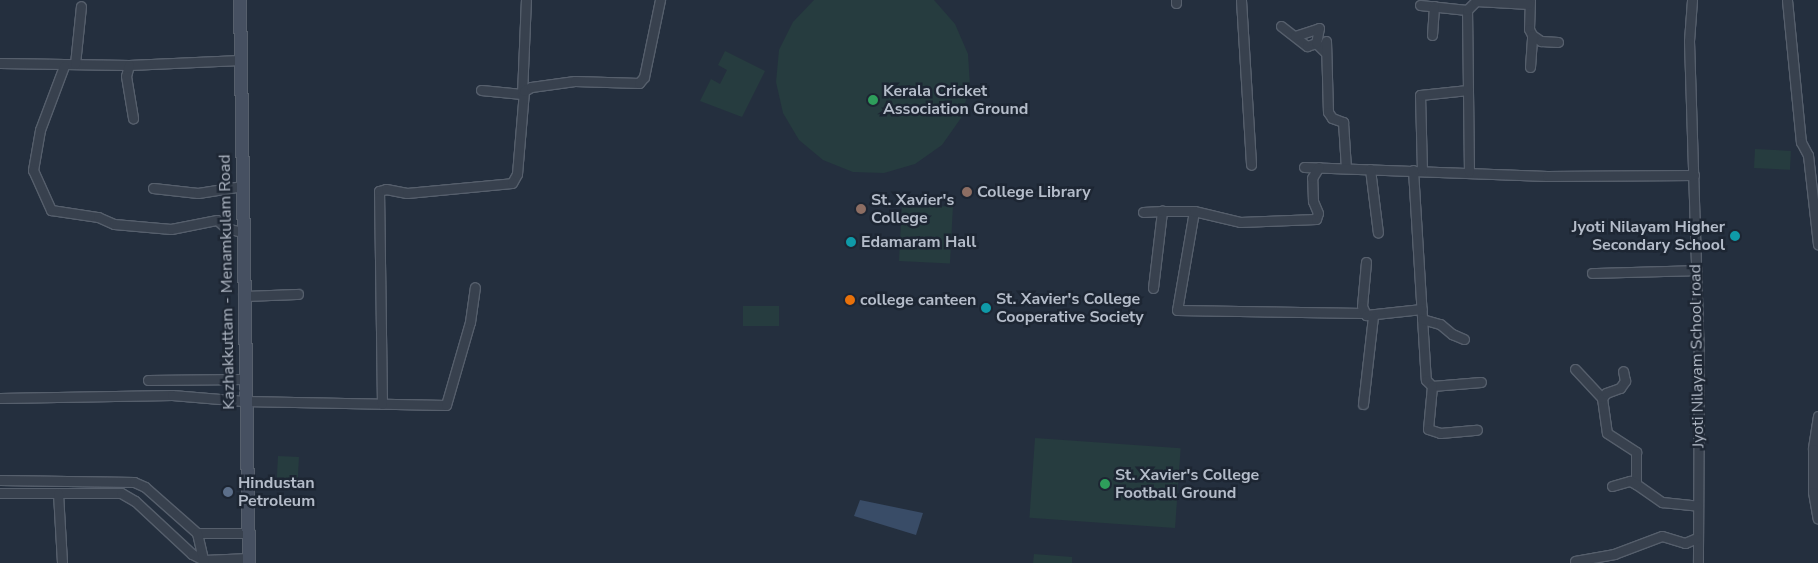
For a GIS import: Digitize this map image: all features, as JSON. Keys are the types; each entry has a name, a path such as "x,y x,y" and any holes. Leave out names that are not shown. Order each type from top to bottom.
{"main road":[{"name":"Kazhakkuttam - Menamkulam Road","path":"240,0 244,402 250,533 249,560"}],"street":[{"path":"382,404 378,194 383,189 407,193 512,183 517,174 526,0"},
{"path":"481,90 522,94 531,87 575,82 640,83 644,77 660,0"},
{"path":"1242,0 1250,165"},
{"name":"Jyoti Nilayam School road","path":"1692,0 1689,41 1697,270 1698,563"},
{"path":"1787,0 1801,142 1808,155 1818,244"},
{"path":"1470,172 1467,10 1476,1 1529,2 1532,35 1530,67"},
{"path":"1420,5 1467,10"},
{"path":"75,64 81,6"},
{"path":"1432,35 1434,6"},
{"path":"1281,26 1307,46 1316,43"},
{"path":"1295,36 1320,28 1316,43"},
{"path":"1532,35 1541,40 1558,42"},
{"path":"1326,41 1328,112 1332,118 1344,122 1346,168"},
{"path":"1316,43 1326,53"},
{"path":"0,62 64,66 75,64 129,66 240,60"},
{"path":"64,66 40,130 33,170 51,210 98,217 114,224 171,230 217,220 226,228 242,232"},
{"path":"129,66 126,76 133,118"},
{"path":"1468,90 1420,95 1417,171 1425,375 1432,386 1428,429 1440,432 1477,430"},
{"path":"1304,167 1547,176 1694,175"},
{"path":"1142,212 1194,211 1240,222 1316,219 1318,213 1313,201 1312,178 1319,167"},
{"path":"1370,169 1378,233"},
{"path":"152,188 198,193 242,186"},
{"path":"1153,288 1162,211"},
{"path":"1194,211 1176,310 1363,312 1373,316 1422,309"},
{"path":"1363,312 1366,262"},
{"path":"1592,273 1697,270"},
{"path":"0,398 172,395 244,402 446,405 470,322 475,287"},
{"path":"243,296 298,294"},
{"path":"1363,404 1373,316"},
{"path":"1422,319 1440,324 1452,334 1464,339"},
{"path":"1574,369 1602,398 1607,433 1636,452 1636,484"},
{"path":"1602,398 1606,393 1620,388 1625,381 1623,371"},
{"path":"148,380 244,379"},
{"path":"1432,386 1482,382"},
{"path":"1818,416 1813,449 1813,492 1818,519"},
{"path":"0,480 134,482 145,487 197,533 204,561"},
{"path":"29,480 30,493"},
{"path":"1612,486 1630,482 1662,502 1698,506"},
{"path":"0,493 127,496 192,554 204,561 249,560"},
{"path":"58,493 62,563"},
{"path":"197,533 250,533"},
{"path":"1575,561 1614,554 1662,536 1685,543 1698,538"}],"green space":[{"name":"Kerala Cricket Association Ground","path":"814,0 934,0 955,24 968,54 970,86 961,118 942,145 915,164 884,173 853,172 823,160 799,140 783,113 776,82 779,50 793,22"},
{"path":"725,51 765,71 742,117 700,101 711,79 720,84 727,70 718,65"},
{"path":"1755,149 1791,151 1790,170 1754,168"},
{"path":"902,204 953,207 950,264 899,261"},
{"path":"743,306 779,306 779,326 743,326"},
{"name":"St. Xavier's College Football Ground","path":"1035,438 1181,448 1175,528 1029,518"},
{"path":"278,456 299,457 297,487 276,486"},
{"path":"1034,554 1072,557 1072,563 1033,563"}],"water":[{"path":"860,500 923,513 916,535 854,516"}],"place":[{"name":"Kerala Cricket Association Ground","path":"873,100"},
{"name":"College Library","path":"967,192"},
{"name":"St. Xavier's College","path":"861,209"},
{"name":"Jyoti Nilayam Higher Secondary School","path":"1735,236"},
{"name":"Edamaram Hall","path":"851,242"},
{"name":"college canteen","path":"850,300"},
{"name":"St. Xavier's College Cooperative Society","path":"986,308"},
{"name":"St. Xavier's College Football Ground","path":"1105,484"},
{"name":"Hindustan Petroleum","path":"228,492"}]}
